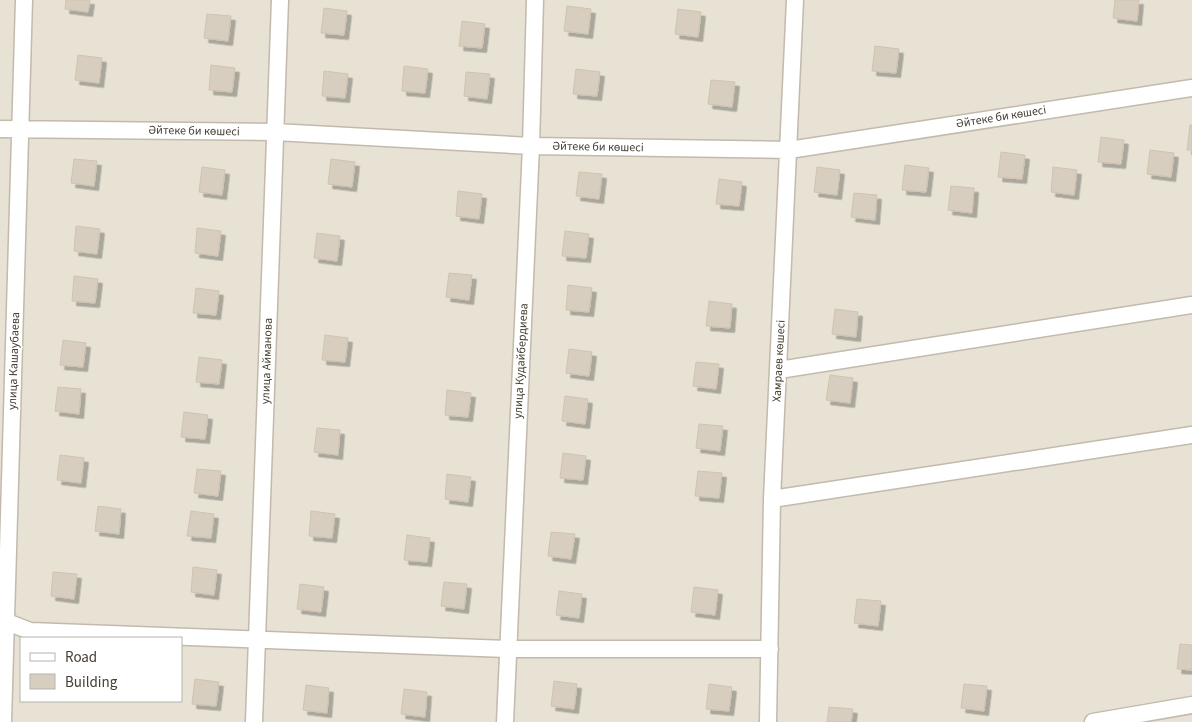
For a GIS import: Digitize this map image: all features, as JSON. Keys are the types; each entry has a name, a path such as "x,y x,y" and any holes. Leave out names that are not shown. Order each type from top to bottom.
{"street":[{"name":"улица Кашаубаева","path":"3,722 4,622 24,0"},
{"name":"улица Айманова","path":"254,722 280,0"},
{"name":"улица Кудайбердиева","path":"505,722 531,146 535,0"},
{"name":"Хамраев көшесі","path":"768,722 772,499 795,0"},
{"name":"Әйтеке би көшесі","path":"0,129 275,132 531,146 789,150 1192,88"},
{"path":"778,370 1192,305"},
{"path":"772,499 1192,435"},
{"path":"4,622 30,631 257,638 507,650 770,649"},
{"path":"1092,722 1192,705"}],"shaded area":[{"path":"0,0 1192,0 1192,722 0,722"}],"building":[{"path":"66,0 90,0 88,12 65,9"},
{"path":"1115,0 1139,0 1137,21 1113,18"},
{"path":"567,6 591,9 588,34 564,31"},
{"path":"324,8 347,11 344,35 321,33"},
{"path":"678,9 701,12 698,37 675,34"},
{"path":"207,14 231,16 228,41 204,38"},
{"path":"462,21 485,24 482,48 459,46"},
{"path":"875,46 899,49 896,73 872,71"},
{"path":"78,55 102,58 99,83 75,80"},
{"path":"211,65 235,68 232,92 209,90"},
{"path":"404,66 428,69 425,93 402,91"},
{"path":"576,69 600,72 597,96 573,94"},
{"path":"324,71 348,74 345,98 322,96"},
{"path":"466,72 490,74 487,99 464,96"},
{"path":"711,80 735,82 732,107 708,104"},
{"path":"1190,125 1192,125 1192,150 1187,150"},
{"path":"1101,137 1124,140 1121,164 1098,162"},
{"path":"1150,150 1174,153 1171,177 1147,174"},
{"path":"1001,152 1025,155 1022,179 998,177"},
{"path":"74,159 97,161 94,186 71,183"},
{"path":"331,159 355,162 352,187 328,184"},
{"path":"905,165 929,168 926,192 902,190"},
{"path":"202,167 225,170 222,195 199,192"},
{"path":"817,167 840,170 837,195 814,192"},
{"path":"1053,167 1077,170 1074,195 1051,192"},
{"path":"579,172 602,174 599,199 576,196"},
{"path":"719,179 742,182 739,206 716,204"},
{"path":"951,186 974,188 972,213 948,210"},
{"path":"458,191 482,194 479,219 456,216"},
{"path":"854,193 877,195 875,220 851,217"},
{"path":"76,226 100,229 97,254 74,251"},
{"path":"197,228 221,231 218,256 195,253"},
{"path":"565,231 589,234 586,258 562,256"},
{"path":"317,233 340,236 337,261 314,258"},
{"path":"449,273 472,275 469,300 446,297"},
{"path":"74,276 98,279 95,303 72,301"},
{"path":"568,285 592,288 589,312 566,310"},
{"path":"196,288 219,291 216,315 193,313"},
{"path":"709,301 732,304 730,328 706,326"},
{"path":"835,309 858,312 856,337 832,334"},
{"path":"325,335 348,338 345,362 322,360"},
{"path":"63,340 86,343 83,367 60,365"},
{"path":"569,349 592,352 589,376 566,373"},
{"path":"199,357 222,360 219,384 196,382"},
{"path":"696,362 719,364 716,389 693,386"},
{"path":"830,375 853,378 850,403 826,400"},
{"path":"58,387 81,389 79,414 55,411"},
{"path":"447,390 471,393 468,417 445,415"},
{"path":"565,396 588,399 585,424 562,421"},
{"path":"184,412 208,415 205,439 181,437"},
{"path":"699,424 723,426 720,451 696,448"},
{"path":"317,428 340,430 338,455 314,452"},
{"path":"563,453 586,456 583,480 560,478"},
{"path":"60,455 84,458 81,483 57,480"},
{"path":"197,469 221,471 218,496 194,493"},
{"path":"698,471 722,473 719,498 695,496"},
{"path":"447,474 471,477 468,502 445,499"},
{"path":"98,506 121,509 119,534 95,531"},
{"path":"191,511 214,514 211,538 187,536"},
{"path":"311,511 335,514 332,538 309,536"},
{"path":"551,532 575,534 571,559 548,556"},
{"path":"407,535 430,538 427,562 404,560"},
{"path":"193,567 217,570 214,595 191,592"},
{"path":"53,572 77,574 74,599 51,596"},
{"path":"444,582 467,584 464,609 441,606"},
{"path":"300,584 324,587 321,612 297,609"},
{"path":"694,587 718,590 715,615 691,612"},
{"path":"559,591 582,594 579,618 556,615"},
{"path":"857,599 881,601 878,626 854,623"},
{"path":"1180,644 1192,645 1192,670 1177,669"},
{"path":"195,679 219,682 216,706 192,704"},
{"path":"554,681 577,684 574,709 551,706"},
{"path":"709,684 732,687 729,711 706,709"},
{"path":"964,684 987,686 984,711 961,708"},
{"path":"306,685 329,688 327,713 303,710"},
{"path":"404,689 427,692 425,717 401,714"},
{"path":"829,707 853,709 851,722 827,722"}]}
